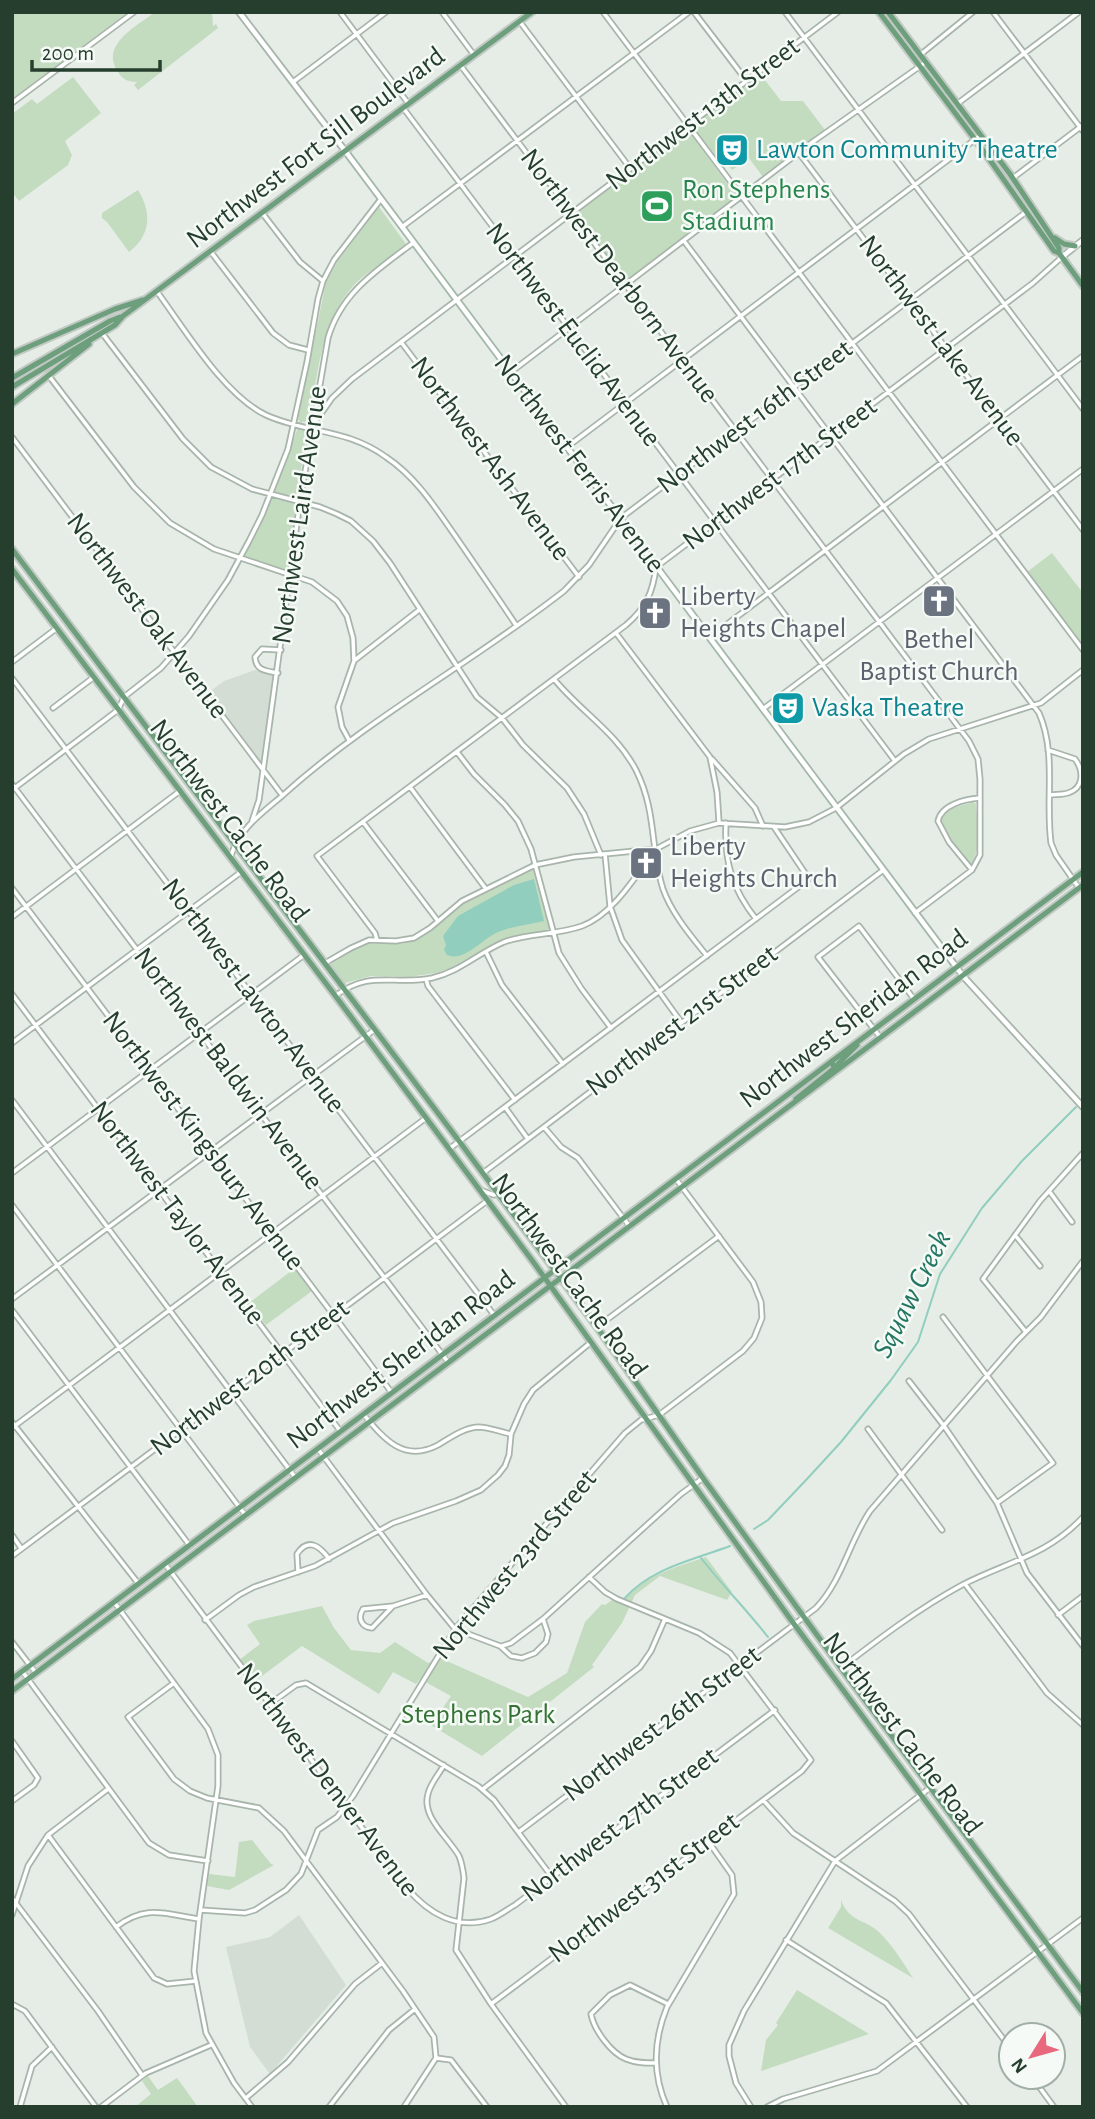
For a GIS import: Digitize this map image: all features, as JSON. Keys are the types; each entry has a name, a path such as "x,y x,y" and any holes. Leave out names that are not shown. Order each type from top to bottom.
{"main road":[{"name":"Northwest Ferris Avenue","path":"239,12 956,968 1083,1107"},
{"name":"Northwest Fort Sill Boulevard","path":"12,378 155,295 532,12"},
{"path":"879,12 957,104 1027,212 1054,251 1061,255"},
{"path":"888,12 920,55 923,64 1013,178 1083,286"},
{"path":"1052,236 1064,244 1074,246"},
{"path":"1061,255 1083,240"},
{"path":"12,354 115,309 155,295"},
{"name":"Northwest Fort Sill Boulevard","path":"12,387 115,325 123,316"},
{"path":"12,404 102,333"},
{"name":"Northwest Cache Road","path":"12,549 460,1141 841,1668 1083,1992"},
{"name":"Northwest Cache Road","path":"12,569 488,1200 794,1624 1083,2013"},
{"name":"Northwest Sheridan Road","path":"12,1679 1083,872"},
{"name":"Northwest Sheridan Road","path":"12,1691 450,1364 1081,886"},
{"path":"839,1071 838,1064 859,1041"},
{"path":"793,1104 797,1097 834,1068 832,1061"}],"street":[{"path":"12,103 134,12"},
{"path":"340,12 409,105"},
{"path":"292,83 386,12"},
{"path":"442,12 474,56"},
{"path":"603,12 1083,650"},
{"path":"401,227 692,12 746,81"},
{"path":"785,12 1083,409"},
{"name":"Northwest 13th Street","path":"311,428 342,388 838,12"},
{"path":"920,55 973,12"},
{"path":"993,12 1082,128 1013,178"},
{"path":"957,104 1079,12"},
{"path":"520,22 630,169"},
{"path":"511,372 799,153 923,64"},
{"name":"Northwest Dearborn Avenue","path":"461,66 969,741 978,759 980,797 980,855 972,870"},
{"name":"Northwest Euclid Avenue","path":"404,109 895,761"},
{"path":"567,447 978,137"},
{"name":"Northwest Lake Avenue","path":"799,153 1083,530"},
{"path":"13,787 118,709 124,697 161,668 214,601 239,559 271,495 294,424 323,281 342,249 381,199"},
{"name":"Northwest 16th Street","path":"230,858 235,843 252,822 349,740 544,607 579,577 621,518 1027,212"},
{"path":"263,214 300,262 323,281"},
{"path":"684,241 1039,713 1045,726 1048,750 1051,843 1056,855 1081,886"},
{"name":"Northwest Laird Avenue","path":"252,822 259,800 311,428 328,338 342,304 363,281 413,243"},
{"path":"211,252 274,334 289,345 309,350"},
{"name":"Northwest 17th Street","path":"376,940 374,933 317,856 636,617 647,602 653,587 656,567 1004,305 1052,268 1061,255"},
{"path":"155,295 233,391 266,415 352,437 405,471 428,497 516,625"},
{"path":"102,333 200,458 234,481 337,514 363,531 382,550 477,697 502,718 523,745 567,788 584,814 603,855 610,906 622,940 681,1021"},
{"name":"Northwest Ash Avenue","path":"401,342 579,577"},
{"path":"708,639 1083,356"},
{"path":"49,376 134,487 158,512 203,544 290,575 330,593 342,608 353,638 354,661 338,707 342,727 349,740"},
{"name":"Northwest Oak Avenue","path":"12,437 282,795"},
{"path":"762,710 1083,468"},
{"path":"354,661 419,610"},
{"path":"12,662 57,628"},
{"path":"616,633 710,757 755,808 764,826"},
{"path":"278,673 263,671 257,666 255,657 262,649 281,650"},
{"path":"326,963 361,943 414,938 454,906 535,865 559,859 656,849 690,831 719,823 774,827 802,825 836,808 895,761 929,739 1041,703 1083,670"},
{"name":"Northwest Lawton Avenue","path":"12,677 494,1315"},
{"path":"52,708 94,677"},
{"path":"554,679 569,698 611,734 629,758 647,797 663,889 670,905 707,956"},
{"path":"1048,750 1075,759 1082,773 1075,789 1068,793 1049,795"},
{"path":"457,752 518,821 535,865 559,953 611,1028"},
{"path":"710,757 717,792 719,823"},
{"name":"Northwest Baldwin Avenue","path":"13,787 450,1364"},
{"path":"410,787 485,889"},
{"path":"12,917 180,791"},
{"path":"915,914 972,870 949,842 938,821 944,809 980,797"},
{"path":"363,822 438,920"},
{"path":"726,823 726,859 729,872 740,898 756,919"},
{"path":"449,1149 810,878 774,827"},
{"path":"218,842 235,843"},
{"path":"335,996 345,988 371,979 426,979 455,970 514,939 583,926 610,906 656,849"},
{"path":"12,1043 241,872 246,859"},
{"name":"Northwest 21st Street","path":"483,1173 882,871"},
{"path":"241,872 257,873"},
{"name":"Northwest Kingsbury Avenue","path":"12,888 392,1394"},
{"path":"881,1039 818,957 859,926 914,999"},
{"path":"486,952 502,985 563,1064"},
{"path":"12,1173 304,955"},
{"path":"426,979 428,986 514,1100"},
{"name":"Northwest Taylor Avenue","path":"12,994 341,1432"},
{"path":"12,1299 375,1028"},
{"path":"12,1100 296,1478"},
{"path":"505,1107 528,1139"},
{"path":"139,1584 13,1425 120,1349 426,1118"},
{"path":"544,1127 561,1147 578,1158 630,1227"},
{"path":"1026,1332 983,1279 1014,1234 1083,1153"},
{"path":"646,1417 659,1415 743,1351 754,1338 762,1309 759,1294 676,1179"},
{"path":"479,1189 494,1195 498,1193"},
{"path":"1049,1191 1072,1222"},
{"name":"Northwest 20th Street","path":"12,1556 488,1200"},
{"path":"12,1205 246,1516"},
{"path":"1014,1234 1040,1266"},
{"path":"597,1327 719,1236"},
{"name":"Northwest 26th Street","path":"520,1831 816,1608 829,1592 862,1523 986,1377 1041,1317 1083,1261"},
{"path":"12,1310 190,1546"},
{"path":"943,1317 1053,1463 997,1503"},
{"path":"205,1620 254,1587 329,1559 393,1523 481,1490 505,1466 511,1434 533,1390 592,1342"},
{"path":"909,1381 997,1503 1020,1561 1083,1646"},
{"path":"364,1415 388,1442 412,1452 436,1446 455,1434 479,1427 511,1434"},
{"name":"Northwest 23rd Street","path":"201,1910 237,1914 255,1910 286,1890 301,1874 318,1830 337,1817 345,1806 455,1629 625,1433 646,1417"},
{"path":"868,1429 942,1530"},
{"path":"318,1450 455,1629 500,1646 511,1656 522,1658 536,1653 546,1642 548,1634 543,1619"},
{"path":"500,1646 511,1643 543,1619 703,1478"},
{"path":"841,1668 903,1620 965,1584 1020,1561 1065,1535 1083,1517"},
{"path":"12,1535 22,1549"},
{"path":"298,1572 297,1554 307,1545 316,1544 329,1559"},
{"name":"Northwest Denver Avenue","path":"165,1564 416,1899 446,1919 458,1922"},
{"path":"589,1577 605,1592 718,1643 730,1653 775,1710"},
{"path":"965,1584 1048,1693 1083,1726"},
{"path":"393,1606 372,1628 362,1623 360,1618 363,1609 393,1606 427,1595"},
{"path":"1058,1615 1083,1596"},
{"path":"114,1602 208,1729 218,1755 216,1800 194,1971 206,2033 211,2045 252,2107"},
{"path":"482,1789 640,1667 651,1651 665,1619"},
{"path":"12,1642 36,1673"},
{"path":"22,1671 149,1843 169,1855 208,1861"},
{"path":"174,1683 128,1717 174,1779 190,1791 216,1800 259,1808 284,1831 434,2037 436,2058 404,2107"},
{"path":"270,1704 296,1685 306,1683 444,1765 482,1789 494,1800 520,1831 552,1877"},
{"path":"855,1707 865,1699"},
{"name":"Northwest 31st Street","path":"491,2004 810,1763 810,1759 775,1710"},
{"name":"Northwest 27th Street","path":"458,1922 490,1919 516,1905 775,1710"},
{"path":"12,1741 38,1778 34,1785 12,1801"},
{"path":"444,1765 428,1791 427,1808 459,1856 463,1867 456,1950 479,1987 566,2107"},
{"path":"751,2107 736,2083 730,2067 729,2045 744,2011 835,1861 930,1787"},
{"path":"12,1915 14,1900 28,1866 48,1835 108,1789"},
{"path":"763,1800 793,1833 895,1901 909,1914 997,2030"},
{"path":"48,1835 153,1978 167,1984 196,1981"},
{"path":"667,2107 660,2089 656,2063 660,2025 668,2004 734,1894 732,1875 708,1841"},
{"path":"14,1900 142,2076"},
{"path":"116,1927 130,1916 150,1912 199,1919"},
{"path":"767,2107 783,2099 871,2074 1083,1918"},
{"path":"786,1940 886,2003 967,2107"},
{"path":"246,2098 288,2062 355,1984 382,1963"},
{"path":"656,2063 624,2059 599,2033 591,2014 610,1995 630,1986 668,2004"},
{"path":"12,2004 25,2011 98,2107 142,2076 211,2045"},
{"path":"329,2107 389,2030 415,2009"},
{"path":"20,2107 32,2066 52,2047"},
{"path":"436,2058 451,2060 487,2107"},
{"path":"1042,2091 1054,2107"}],"shaded area":[{"path":"258,669 274,675 261,762 208,693 224,681"},
{"path":"534,879 544,921 502,931 460,956 447,955 443,936 458,916 514,885"},
{"path":"299,1915 346,1985 270,2074 250,2047 226,1947 270,1937"}],"green space":[{"path":"12,12 128,12 12,99"},
{"path":"155,12 212,12 213,26 216,24 218,28 138,90 134,85 137,82 126,80 120,74 113,62 113,53 130,30"},
{"path":"761,75 781,101 803,101 825,130 763,177 749,158 732,170 726,162 721,165 692,126"},
{"path":"73,77 101,113 65,141 72,155 68,165 19,201 12,192 12,114 32,99 37,104"},
{"name":"Ron Stephens Stadium","path":"687,129 738,198 627,282 575,214"},
{"path":"138,190 146,207 147,223 142,238 129,252 102,218 102,213"},
{"path":"379,207 406,244 355,284 343,299 334,315 322,349 309,422 300,422 298,419 326,282 337,262"},
{"path":"298,427 308,429 296,498 274,493"},
{"path":"272,498 296,504 287,571 244,558"},
{"path":"1052,553 1083,593 1083,646 1027,572"},
{"path":"973,802 976,804 978,844 970,865 948,836 941,816 947,810"},
{"path":"533,869 550,930 511,937 489,946 465,963 436,973 408,977 371,976 345,983 331,964 366,944 402,944 425,935 459,906"},
{"path":"295,1268 312,1291 266,1325 249,1303"},
{"name":"Stephens Park","path":"706,1557 732,1592 727,1600 660,1576 635,1595 622,1623 592,1665 594,1667 482,1756 431,1725 451,1696 420,1679 416,1684 393,1672 379,1694 302,1646 254,1682 238,1661 260,1644 247,1625 254,1621 322,1606 351,1650 380,1653 395,1642 428,1663 440,1658 528,1697 567,1673 585,1622 602,1604 612,1600 622,1604 649,1579"},
{"path":"252,1840 274,1865 229,1890 207,1886 209,1874 235,1877 239,1842"},
{"path":"841,1900 849,1913 883,1936 913,1978 828,1928 841,1907"},
{"path":"797,1990 869,2034 761,2071 766,2040 778,2025 776,2023"},
{"path":"148,2076 158,2090 177,2078 198,2107 135,2107 151,2094 142,2081"}],"waterway":[{"name":"Squaw Creek","path":"754,1529 768,1520 807,1479 891,1380 918,1342 940,1274 982,1208 1022,1161 1076,1107"},
{"name":"Squaw Creek","path":"624,1599 635,1588 660,1572 730,1546"},
{"path":"701,1558 768,1637"}],"place":[{"name":"Lawton Community Theatre","path":"732,150"},
{"name":"Ron Stephens Stadium","path":"657,206"},
{"name":"Bethel Baptist Church","path":"939,601"},
{"name":"Liberty Heights Chapel","path":"655,613"},
{"name":"Vaska Theatre","path":"788,708"},
{"name":"Liberty Heights Church","path":"646,863"}]}
